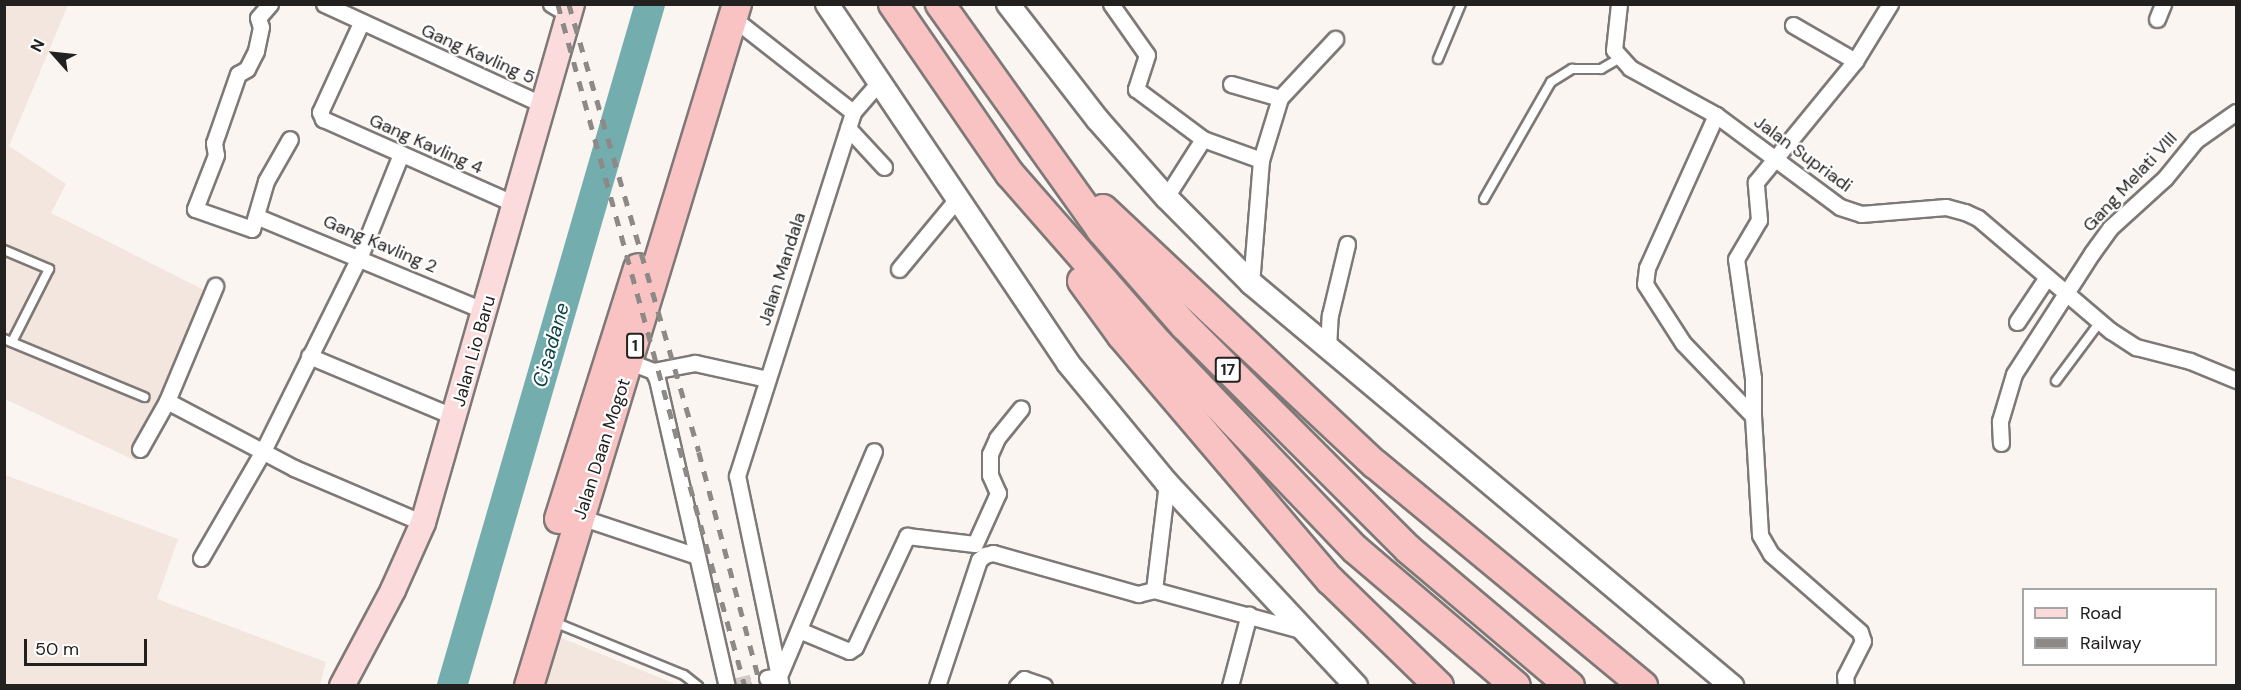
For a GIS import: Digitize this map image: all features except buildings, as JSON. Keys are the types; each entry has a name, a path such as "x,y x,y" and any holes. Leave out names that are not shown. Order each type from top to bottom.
{"highway":[{"name":"17","path":"893,4 1010,174 1159,344 1355,549 1516,686"},
{"name":"17","path":"940,4 1043,152 1150,288 1373,517 1502,632 1570,686"},
{"name":"Jalan Daan Mogot","path":"529,686 580,517 642,366 729,9"},
{"name":"Jalan Daan Mogot","path":"509,686 729,9"},
{"path":"1043,152 1375,464 1643,686"},
{"path":"1010,174 1122,336 1330,580 1439,686"}],"main road":[{"path":"827,4 1068,363 1167,483 1300,630 1356,686"},
{"path":"1008,4 1098,120 1166,197 1251,283 1732,686"},
{"name":"Jalan Lio Baru","path":"342,686 393,590 423,523 546,106 564,8"}],"street":[{"path":"270,4 258,18 261,27 256,51 247,69 238,74 214,143 216,155 195,209 252,229 258,217 266,182 290,139"},
{"name":"Gang Kavling 5","path":"324,4 361,23 546,106"},
{"path":"1111,4 1147,55 1136,89 1203,139 1261,159"},
{"path":"1619,4 1614,50 1620,58"},
{"path":"1846,686 1845,676 1863,641 1860,632 1771,554 1760,535 1753,416 1754,378 1736,260 1759,220 1756,182 1855,61 1890,4"},
{"path":"2157,20 2163,4"},
{"path":"729,9 853,112"},
{"name":"Gang Kavling 4","path":"361,23 320,115 517,205"},
{"path":"1792,25 1855,61"},
{"path":"1251,283 1261,159 1280,98 1335,39"},
{"name":"Jalan Supriadi","path":"1620,58 1641,74 1716,115 1849,211 1861,214 1946,207 1965,212 2100,322 2136,346 2190,361 2236,380"},
{"name":"Jalan Mandala","path":"776,680 736,476 853,112 880,81"},
{"path":"1231,84 1280,98"},
{"name":"Gang Melati VIII","path":"2001,443 2000,421 2014,374 2110,228 2165,178 2196,140 2236,112"},
{"path":"1716,115 1647,268 1645,284 1683,343 1753,416"},
{"path":"848,128 884,167"},
{"path":"1166,197 1203,139"},
{"path":"201,558 263,451 360,256 400,153"},
{"path":"899,269 957,199"},
{"name":"Gang Kavling 2","path":"258,217 360,256 485,311"},
{"path":"1328,348 1330,315 1347,244"},
{"path":"2017,322 2047,277"},
{"path":"140,449 167,401 215,286"},
{"path":"309,356 455,417"},
{"path":"732,685 642,366 695,363 767,379"},
{"path":"167,401 344,491 423,523"},
{"path":"798,630 849,651 855,647 907,536 975,544 998,493 990,476 990,454 997,438 1022,408"},
{"path":"776,680 874,451"},
{"path":"1154,590 1167,483"},
{"path":"580,517 697,556"},
{"path":"937,686 979,560 993,553 1138,594 1154,590 1249,614 1300,630"},
{"path":"1230,686 1249,614"},
{"path":"1017,686 1024,679 1044,686"}],"lane":[{"path":"1438,59 1461,4"},
{"path":"1484,199 1551,82 1572,69 1601,69 1620,58"},
{"path":"4,250 49,269 8,340 144,397"},
{"path":"2056,381 2100,322"},
{"path":"548,619 684,675 698,686"}],"shaded area":[{"path":"5,5 68,5 9,146 66,184 51,213 206,291 136,461 5,399"},
{"path":"5,475 178,539 157,599 326,662 320,685 5,685"},
{"path":"554,635 678,685 538,686"}],"waterway":[{"name":"Cisadane","path":"452,686 650,4"}],"tunnel":[{"path":"737,685 767,678"}],"railway":[{"path":"558,4 745,686"},
{"path":"569,4 699,452 761,686"}]}
